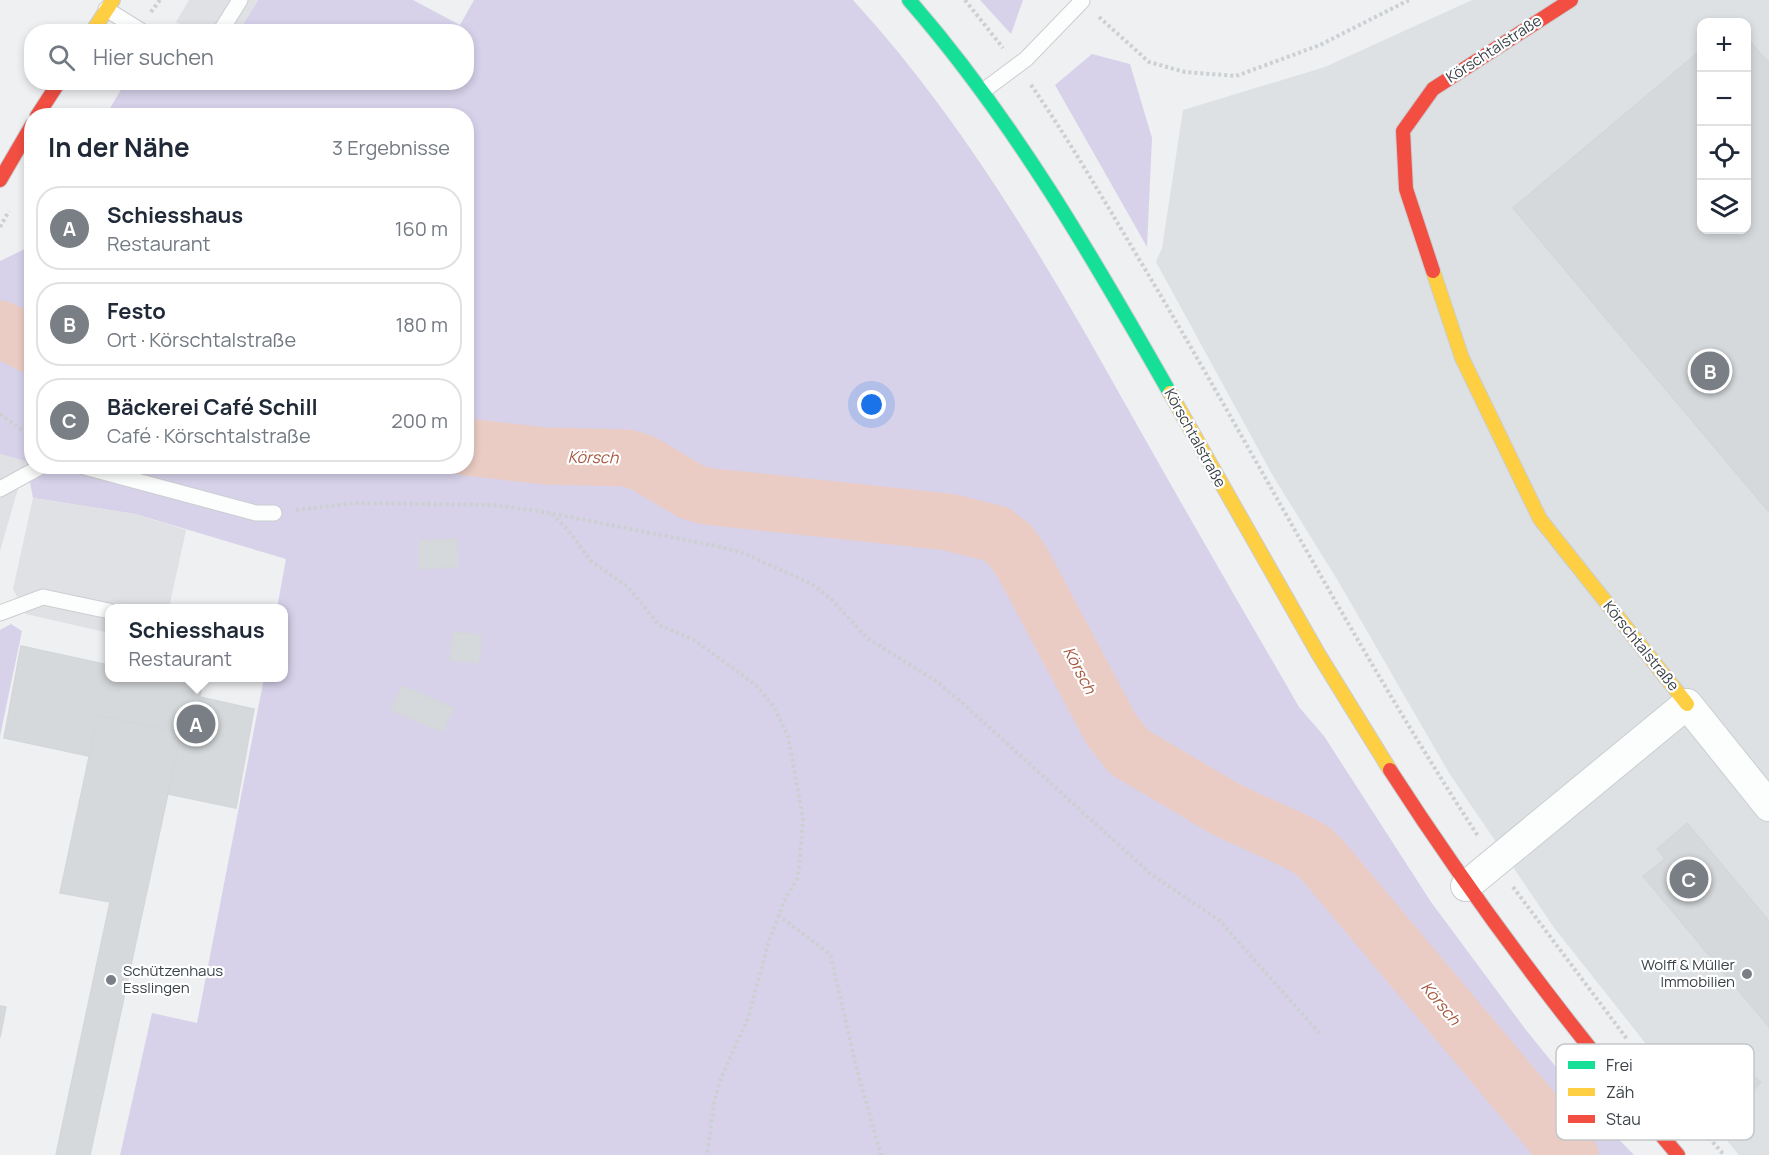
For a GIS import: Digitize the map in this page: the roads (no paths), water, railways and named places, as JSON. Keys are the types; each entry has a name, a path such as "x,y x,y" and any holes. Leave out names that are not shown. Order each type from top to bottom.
{"main road":[{"name":"Körschtalstraße","path":"909,0 983,91 1032,162 1093,260 1371,743 1466,886 1541,990 1585,1044"},
{"name":"Körschtalstraße","path":"1571,0 1433,89 1403,131 1406,189 1462,358 1540,519 1687,704"},
{"path":"97,24 109,5"},
{"path":"42,108 54,90"},
{"path":"0,180 24,138"},
{"name":"Körschtalstraße","path":"1665,1140 1678,1155"}],"street":[{"name":"Körschtalstraße","path":"1466,886 1687,704 1769,806"}],"lane":[{"path":"225,24 240,0"},
{"path":"983,91 1018,66 1082,1"},
{"path":"109,5 133,24"},
{"path":"0,489 27,474"},
{"path":"111,474 256,513 274,513"},
{"path":"0,614 43,597 105,610"}],"waterway":[{"name":"Körsch","path":"0,329 24,341"},
{"name":"Körsch","path":"474,448 546,456 627,458 643,463 690,491 705,496 948,522 996,534 1010,545 1022,562 1111,729 1129,752 1227,810 1312,850 1556,1138"},
{"name":"Körsch","path":"1557,1140 1570,1155"}],"place":[{"name":"Festo","path":"1710,371"},
{"name":"Schiesshaus","path":"196,724"},
{"name":"Bäckerei Café Schill","path":"1689,879"},
{"name":"Wolff & Müller Immobilien","path":"1747,974"},
{"name":"Schützenhaus Esslingen","path":"111,980"}]}
